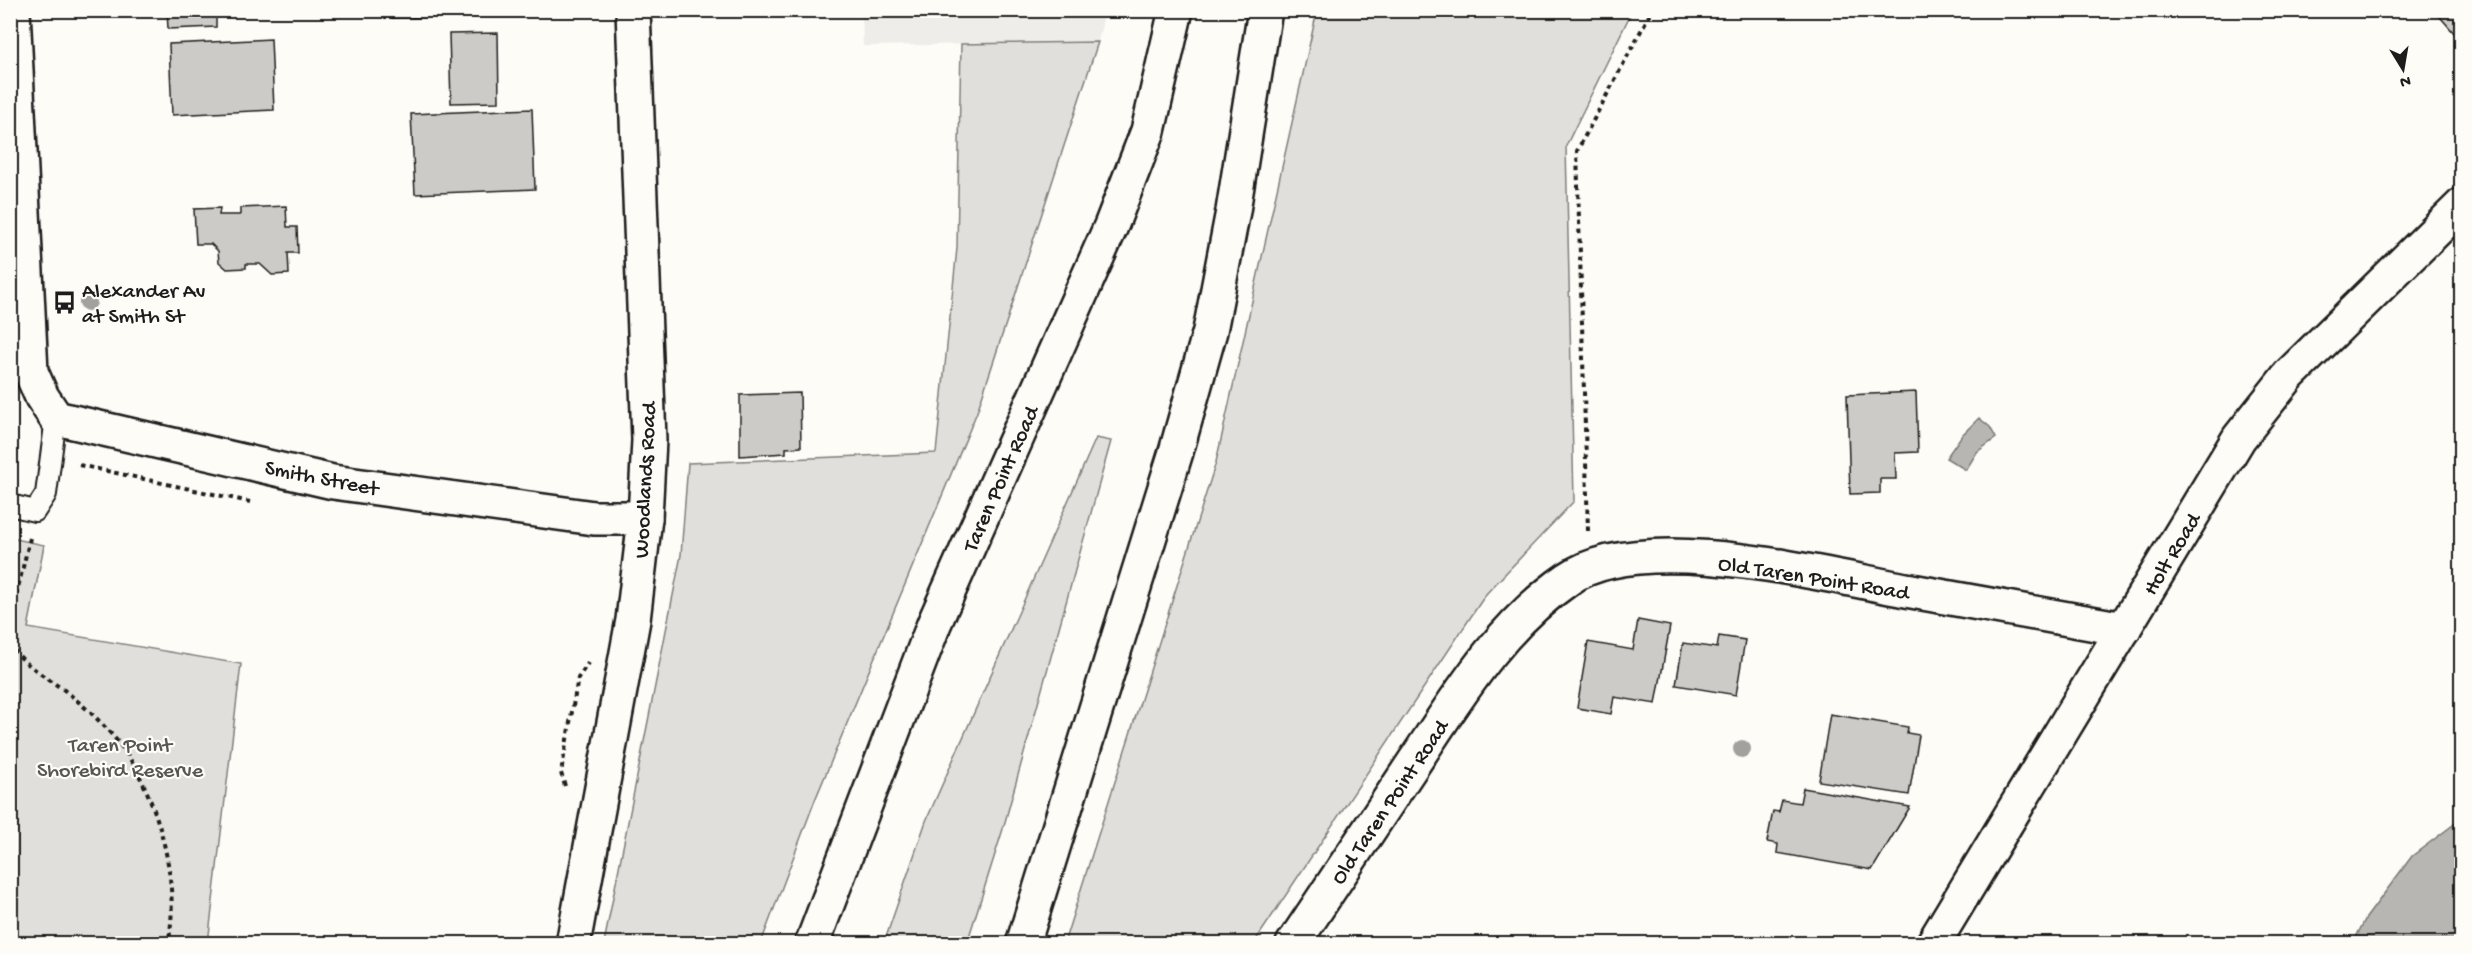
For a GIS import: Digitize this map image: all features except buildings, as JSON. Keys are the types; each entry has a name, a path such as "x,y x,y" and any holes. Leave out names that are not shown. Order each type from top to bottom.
{"street":[{"path":"13,10 31,372 42,397 56,418"},
{"name":"Woodlands Road","path":"573,944 633,620 645,518 649,440 633,10"},
{"name":"Taren Point Road","path":"812,944 934,624 1116,215 1148,131 1176,10"},
{"path":"1023,944 1176,452 1210,331 1233,211 1265,10"},
{"name":"Holt Road","path":"1933,944 2246,429 2289,375 2462,205"},
{"name":"Smith Street","path":"56,418 333,482 594,518 645,518"},
{"name":"Old Taren Point Road","path":"1293,944 1476,670 1530,609 1569,578 1586,569 1613,560 1640,557 1692,557 1778,565 1840,579 2124,629"}],"lane":[{"path":"10,505 35,511 46,494 56,418"}],"path":[{"path":"1586,569 1588,532 1577,151 1652,10"},
{"path":"10,621 35,511"},
{"path":"10,641 23,659 73,696 97,718 123,749 147,792 162,834 170,876 172,914 168,944"}],"shaded area":[{"path":"862,11 1105,11 1098,42 863,46"},
{"path":"1979,418 1990,427 1996,438 1977,452 1966,470 1946,458 1962,435"},
{"path":"2461,819 2461,943 2353,943 2366,918 2412,856"}],"green space":[{"path":"1317,11 1632,11 1566,146 1574,501 1486,594 1254,943 1064,943 1216,462"},
{"path":"1098,42 977,412 815,800 761,943 604,943 681,555 688,463 936,453 957,248 961,44"},
{"path":"1096,438 1111,441 1003,829 967,943 884,943 926,821"},
{"name":"Taren Point Shorebird Reserve","path":"11,538 44,545 28,628 241,664 208,943 11,943"}],"place":[{"name":"Alexander Av at Smith St","path":"64,302"}]}
